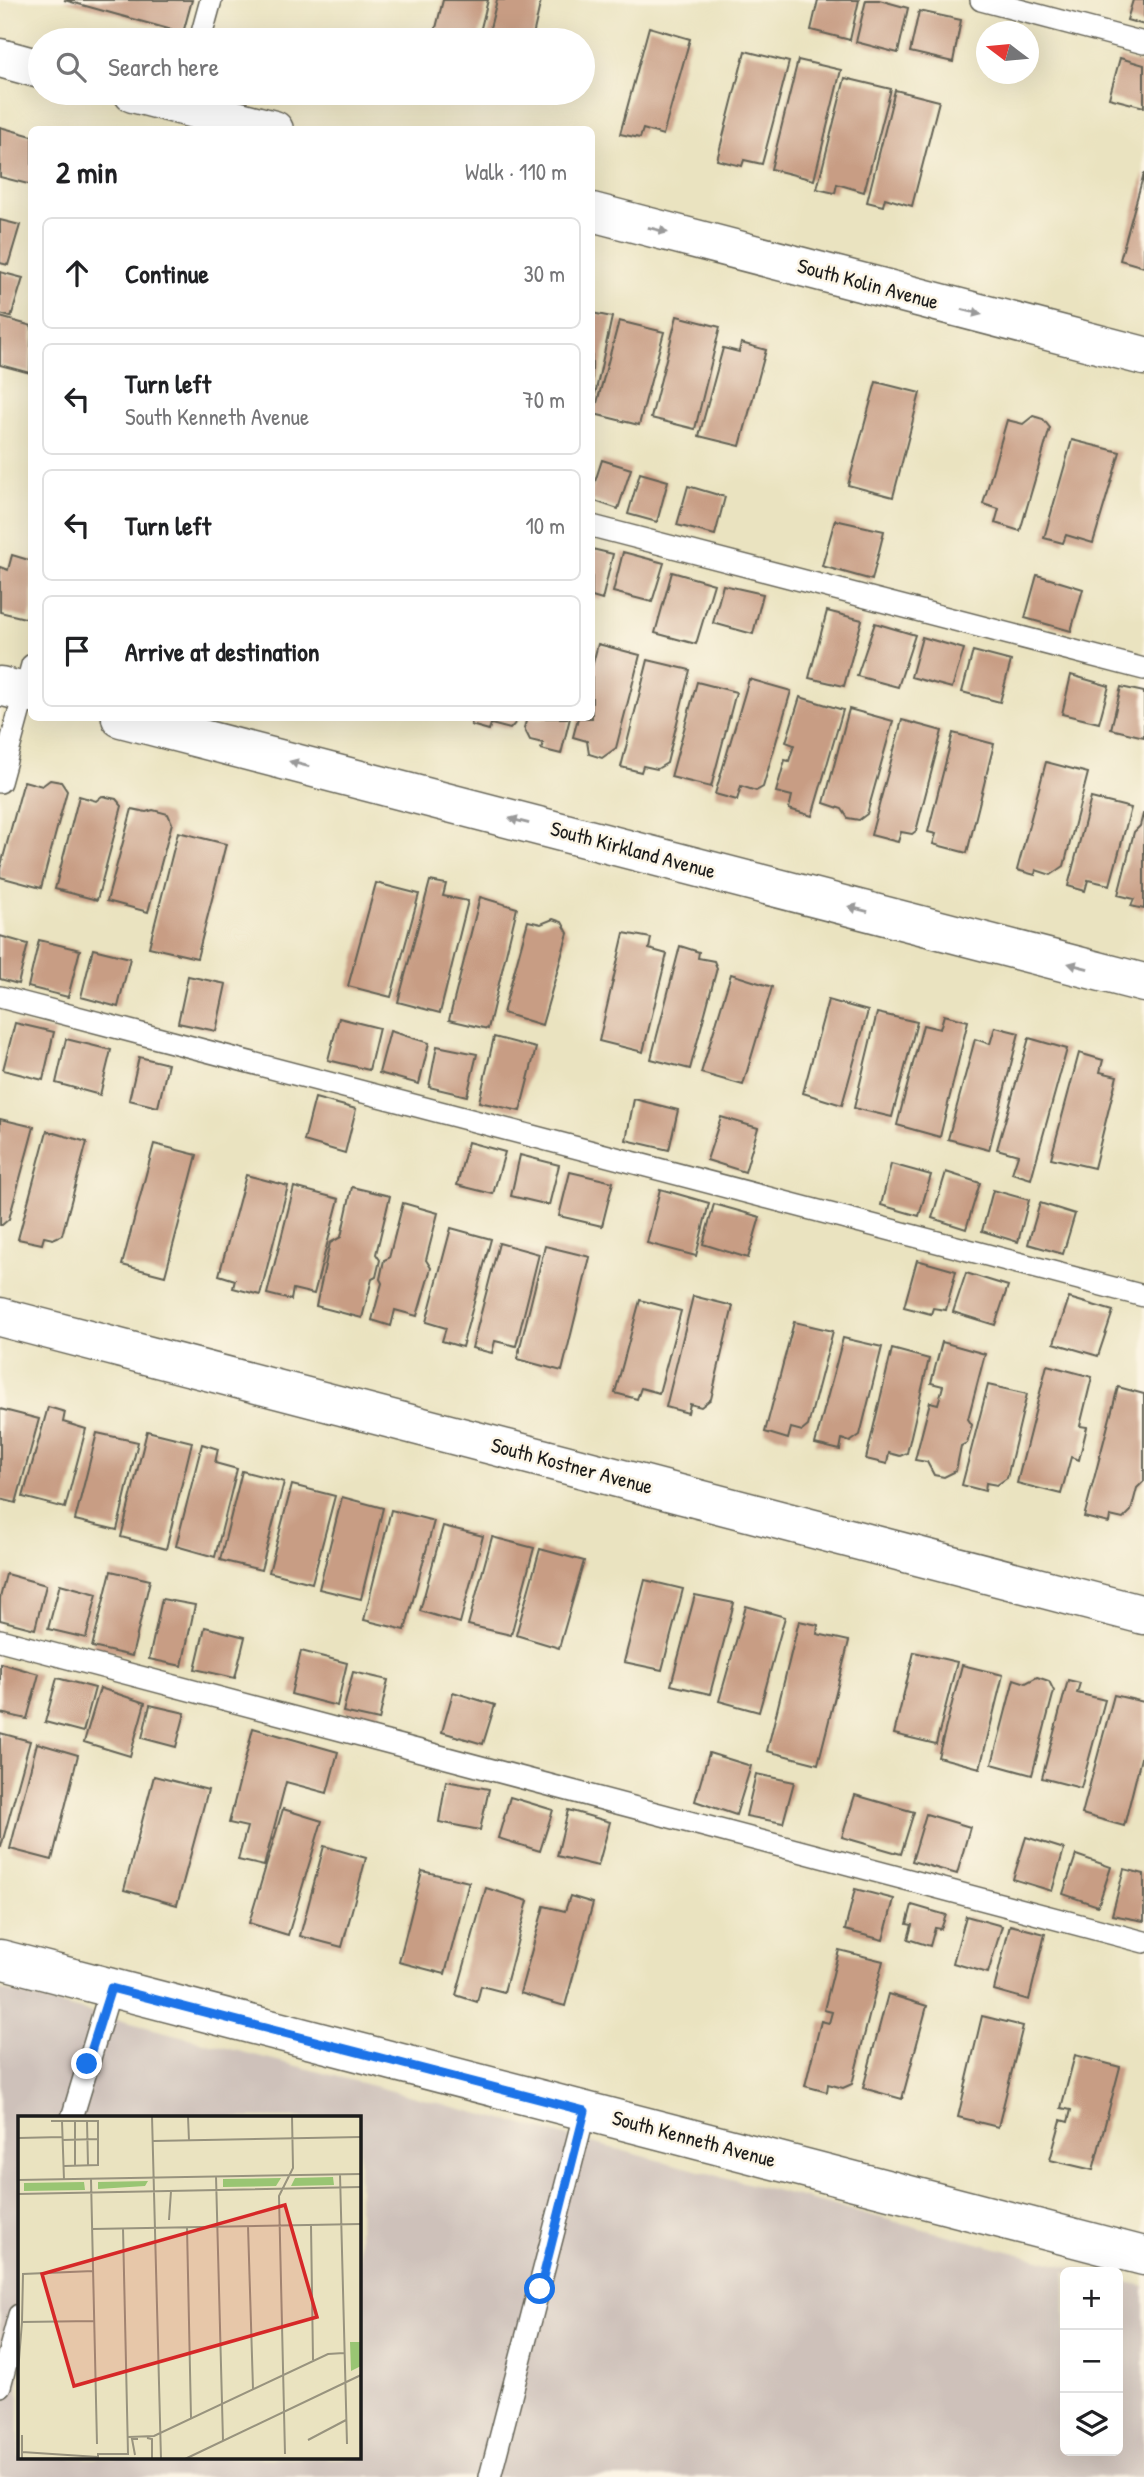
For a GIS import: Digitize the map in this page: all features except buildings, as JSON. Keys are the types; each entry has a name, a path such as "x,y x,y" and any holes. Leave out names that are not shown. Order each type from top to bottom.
{"street":[{"path":"0,58 28,66"},
{"path":"181,109 256,126"},
{"name":"South Kolin Avenue","path":"595,213 1144,356"},
{"name":"South Kirkland Avenue","path":"133,721 1144,983"},
{"name":"South Kostner Avenue","path":"0,1317 1144,1615"},
{"name":"South Kenneth Avenue","path":"0,1959 1144,2256"}],"lane":[{"path":"203,28 211,0"},
{"path":"981,0 1144,43"},
{"path":"595,527 1144,669"},
{"path":"0,782 22,684"},
{"path":"0,997 1144,1296"},
{"path":"0,1640 1144,1942"},
{"path":"73,2116 111,1988"},
{"path":"490,2477 585,2111"},
{"path":"0,2386 18,2319"}],"shaded area":[{"path":"0,1989 1070,2267 1060,2267 1060,2456 1123,2456 1123,2281 1144,2286 1144,2477 0,2477"}],"route":[{"path":"87,2064 111,1988 585,2111 540,2289"}]}
